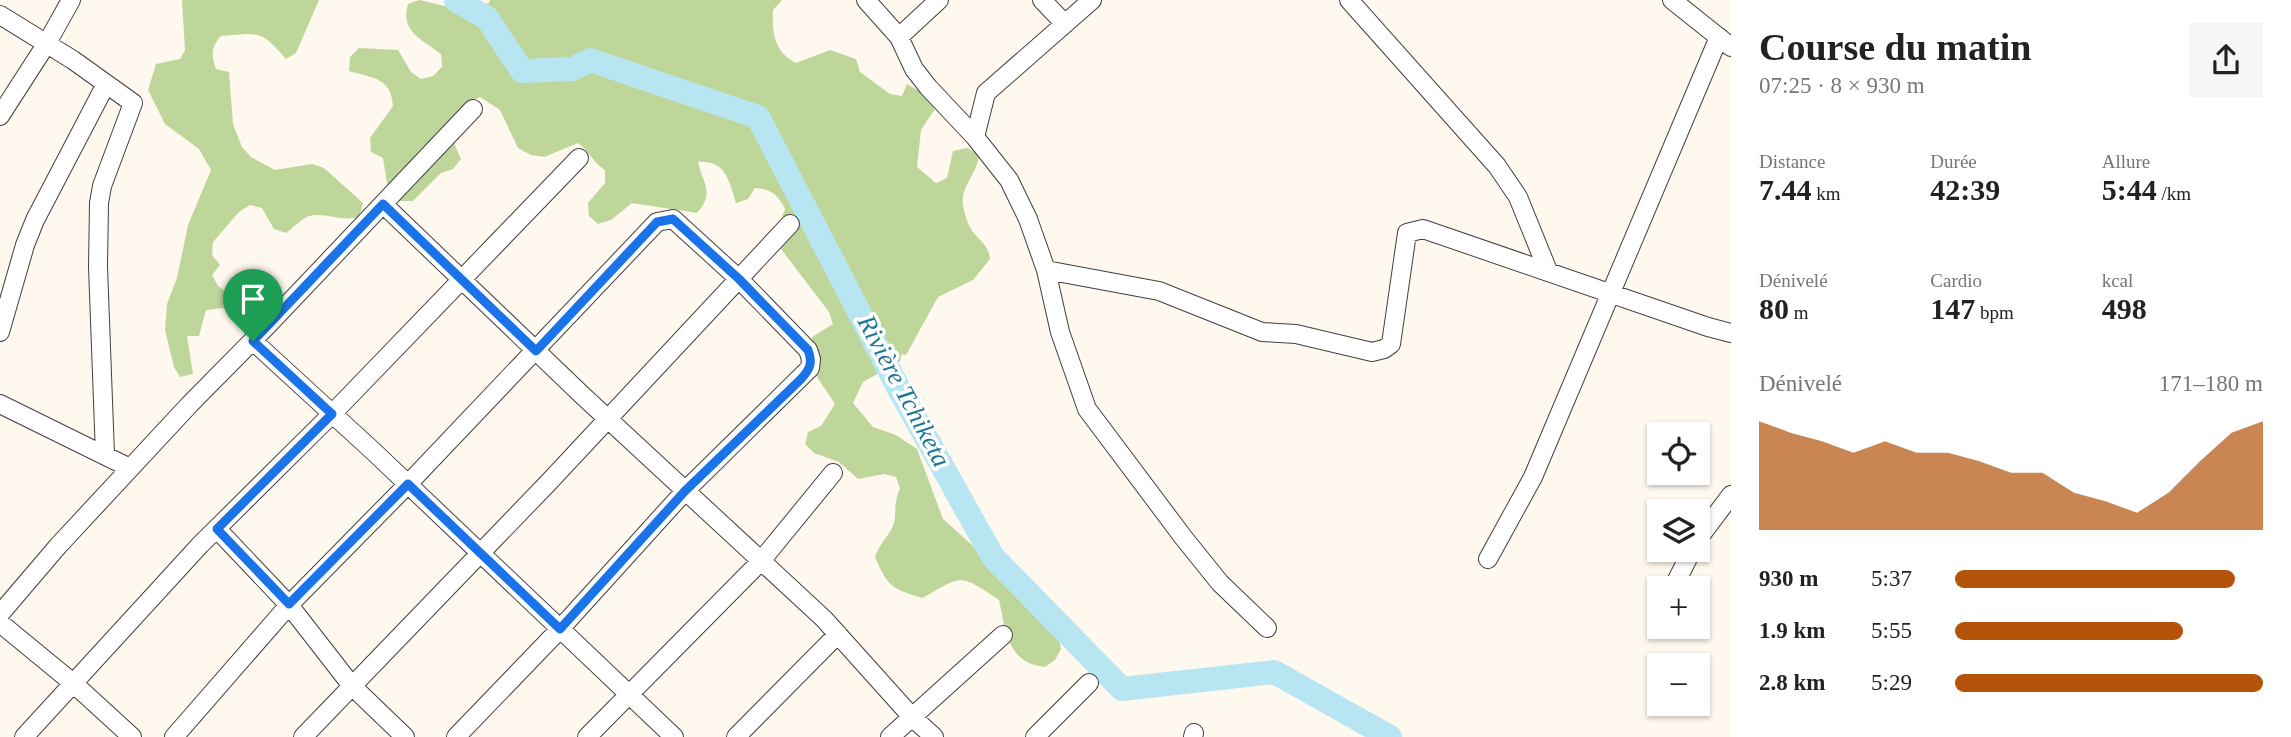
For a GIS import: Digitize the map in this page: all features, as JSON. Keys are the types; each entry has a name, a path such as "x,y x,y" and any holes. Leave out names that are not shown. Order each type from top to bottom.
{"street":[{"path":"0,116 71,0"},
{"path":"866,0 899,37 914,69 975,137 1009,180 1028,219 1046,270 1059,332 1087,409 1220,583 1268,628"},
{"path":"899,37 939,0"},
{"path":"1042,0 1065,24"},
{"path":"975,137 986,93 1092,0"},
{"path":"1349,0 1497,166 1518,197 1548,271"},
{"path":"1489,559 1533,477 1610,293 1725,42 1672,0"},
{"path":"0,15 131,100 133,106 102,186 99,203 98,267 105,456"},
{"path":"0,332 35,220 106,83"},
{"path":"0,614 131,468 473,109"},
{"path":"24,737 217,529 579,158"},
{"path":"383,204 838,634 912,717 934,737"},
{"path":"174,737 289,604 408,484 657,222 673,219 739,279 808,350 810,368 685,491 560,629 456,737"},
{"path":"303,737 481,553 790,224"},
{"path":"1046,270 1159,291 1262,332 1296,334 1372,352 1391,344 1407,233 1423,229 1731,332"},
{"path":"253,341 674,737"},
{"path":"0,404 131,468"},
{"path":"587,737 761,561 832,473"},
{"path":"1710,523 1731,495"},
{"path":"217,529 289,604 352,686 405,737"},
{"path":"0,623 73,682 132,737"},
{"path":"736,737 838,634"},
{"path":"890,737 1003,635"},
{"path":"1035,737 1089,683"}],"green space":[{"path":"182,0 319,0 296,53 286,59 270,42 251,34 221,36 215,44 213,59 216,69 229,72 233,124 242,147 251,157 275,170 312,164 324,168 363,203 359,217 309,216 286,233 274,229 262,208 250,205 239,212 213,242 212,255 220,265 212,275 218,286 230,294 231,307 206,310 199,336 187,336 193,374 180,377 174,367 165,330 167,304 177,278 188,225 211,170 199,149 165,124 148,90 156,64 180,59 185,50"},
{"path":"419,0 458,9 489,3 490,0 782,0 773,10 773,26 776,41 789,59 796,63 830,50 856,59 860,72 890,94 902,96 907,84 929,97 935,109 921,130 917,167 936,183 947,178 953,151 967,148 979,154 976,168 964,192 963,206 970,227 986,247 990,259 973,280 938,297 906,355 902,354 900,361 863,382 853,403 873,427 896,435 917,449 943,519 1020,588 1059,637 1061,649 1055,660 1045,667 1023,659 1010,644 999,600 976,585 961,580 954,581 923,598 898,589 884,575 875,557 894,524 900,489 896,477 884,474 858,479 839,462 814,453 805,444 808,432 821,426 835,404 815,374 812,337 833,324 829,312 778,245 776,233 785,209 773,194 755,188 748,199 736,203 728,180 720,168 715,164 698,162 707,194 697,213 632,203 611,220 598,224 589,216 588,203 605,183 605,170 578,143 544,157 531,155 518,148 500,110 480,97 469,102 450,134 461,159 453,169 441,173 413,201 401,201 389,196 383,158 371,152 370,138 393,106 391,96 389,89 379,80 349,71 350,57 359,48 398,50 411,72 421,79 433,76 442,67 441,54 414,34 407,22 408,4"}],"waterway":[{"name":"Rivière Tchiketa","path":"456,0 487,18 522,71 573,69 590,60 758,117 900,391 993,557 1122,689 1274,672 1390,737"}],"route":[{"path":"383,204 536,351 657,222 673,219 789,329 808,350 811,359 810,368 801,379 685,491 560,629 408,484 289,604 217,529 332,414 253,341 383,204"}]}
